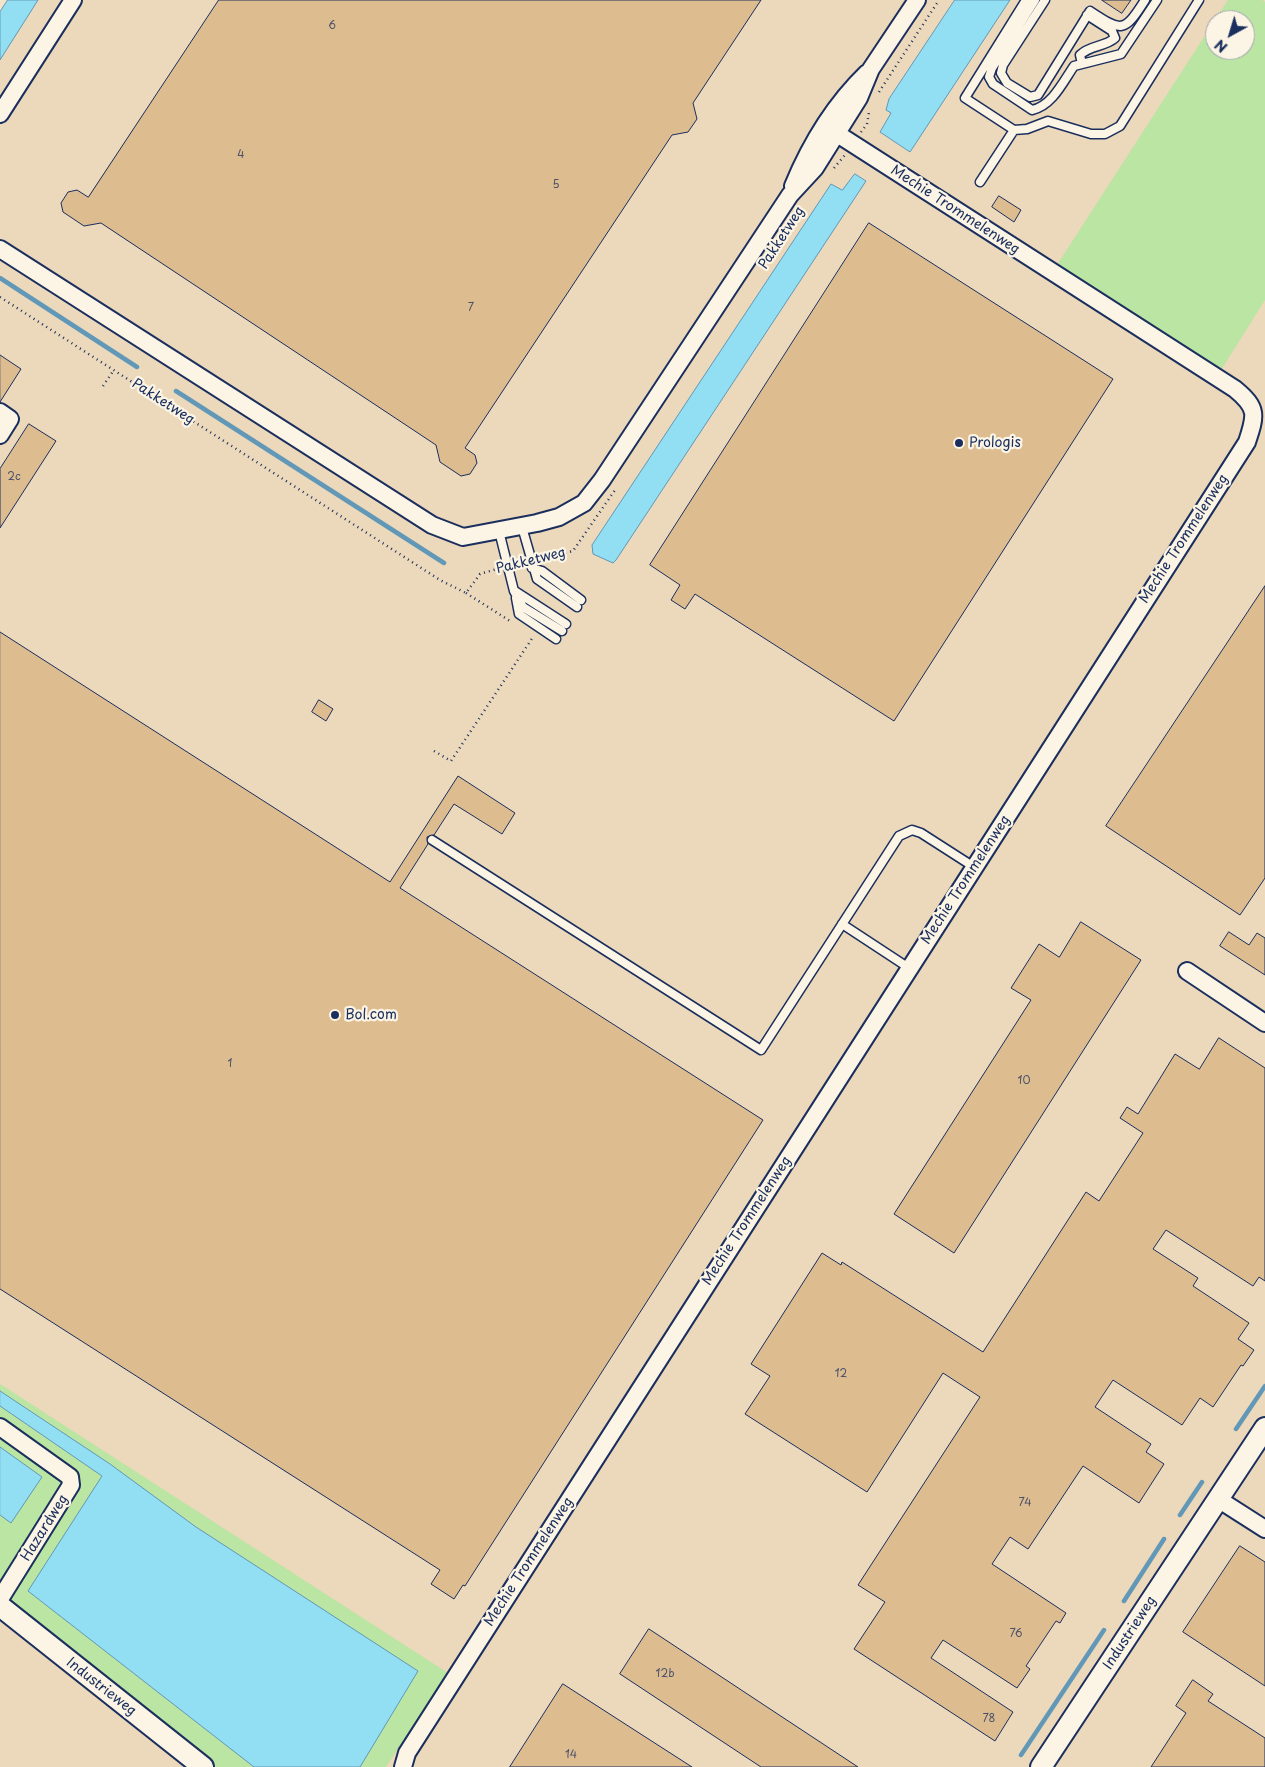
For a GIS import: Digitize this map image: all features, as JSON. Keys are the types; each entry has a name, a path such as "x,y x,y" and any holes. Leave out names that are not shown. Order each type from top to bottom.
{"street":[{"path":"0,114 73,0"},
{"path":"831,130 859,98 871,69 917,0"},
{"name":"Mechie Trommelenweg","path":"391,1767 405,1760 909,968 1247,442 1254,421 1250,402 1235,390 831,130"},
{"name":"Pakketweg","path":"0,249 432,525 463,537 559,517 584,503 602,480 790,195 815,168 831,130"},
{"path":"0,412 10,419 0,435"},
{"path":"1187,972 1265,1023"},
{"name":"Hazardweg","path":"0,1427 70,1477 71,1485 0,1599"},
{"name":"Industrieweg","path":"1041,1767 1265,1428"},
{"path":"1218,1499 1265,1529"},
{"name":"Industrieweg","path":"0,1606 203,1767"}],"lane":[{"path":"1026,0 965,98 1014,130 1027,129 1048,121 1091,134 1105,134 1120,126 1199,0"},
{"path":"1035,0 992,68 989,77 993,84 1032,110 1039,108 1050,100 1074,66 1121,54 1158,0"},
{"path":"1046,0 1003,65 1001,73 1002,78 1007,83 1030,97 1038,95 1090,11 1115,26 1125,26 1134,18 1145,0"},
{"path":"1082,64 1080,55 1087,48 1111,42 1115,38 1112,31 1087,15"},
{"path":"980,182 1014,130"},
{"path":"522,526 532,564 579,603"},
{"path":"499,531 519,614 556,639"},
{"path":"514,591 564,627"},
{"path":"432,840 761,1050 898,836 905,831 922,832 974,867"},
{"path":"842,924 909,968"}],"path":[{"path":"876,98 940,0"},
{"path":"832,169 839,164 866,124 870,106"},
{"name":"Pakketweg","path":"0,297 440,580 466,593 480,574 508,566"},
{"path":"103,386 114,370"},
{"name":"Pakketweg","path":"532,564 573,551 617,488"},
{"path":"466,593 516,626"},
{"path":"434,750 452,761 533,636"}],"shaded area":[{"path":"7,0 1265,0 1265,1767 0,1767 0,11"}],"green space":[{"path":"1228,0 1262,0 1265,2 1265,300 1221,370 1057,265 1205,36 1205,60 1255,60 1255,10 1222,10"},
{"path":"0,1384 448,1673 386,1767 360,1767 417,1671 196,1527 110,1464 0,1391"},
{"path":"0,1406 102,1476 29,1591 254,1767 216,1767 11,1606 12,1589 76,1491 0,1421"},
{"path":"0,1433 65,1482 0,1583 0,1515 10,1523 41,1477 0,1447"}],"water":[{"path":"8,0 38,0 0,60 0,12"},
{"path":"955,0 1010,0 910,152 880,132 891,113 886,110 889,99"},
{"path":"855,174 866,181 616,560 613,563 593,554 592,545 831,184 842,190"},
{"path":"0,1391 110,1464 196,1527 418,1671 360,1767 254,1767 28,1591 102,1476 0,1406"},
{"path":"0,1447 42,1477 11,1523 0,1515"}],"building":[{"path":"219,0 761,0 693,103 697,119 688,132 672,135 465,448 475,455 477,463 470,474 461,476 440,462 436,445 101,223 84,226 63,212 61,203 68,192 77,190 88,197"},
{"path":"1102,0 1131,0 1122,13"},
{"path":"999,196 1021,210 1014,222 992,207"},
{"path":"869,223 1113,379 894,721 695,594 685,609 671,600 680,585 650,565"},
{"path":"0,355 21,369 0,402"},
{"path":"29,424 56,441 0,528 0,469"},
{"path":"1265,586 1265,878 1240,915 1106,826"},
{"path":"0,632 390,882 458,776 515,813 502,834 454,804 434,835 427,837 428,844 400,888 763,1120 465,1586 463,1585 454,1599 431,1584 440,1570 0,1289"},
{"path":"319,700 333,709 326,721 312,712"},
{"path":"1081,922 1141,960 954,1253 894,1214 1031,1000 1011,988 1039,944 1059,957"},
{"path":"1229,932 1249,945 1257,933 1265,938 1265,975 1220,946"},
{"path":"1219,1038 1265,1068 1265,1281 1259,1277 1253,1286 1166,1230 1153,1249 1198,1278 1193,1286 1249,1323 1238,1339 1254,1350 1243,1366 1241,1365 1213,1407 1200,1398 1182,1425 1113,1380 1095,1407 1151,1444 1146,1452 1164,1464 1139,1503 1083,1466 1028,1549 1010,1537 992,1564 1066,1613 1060,1623 1056,1621 1026,1666 1030,1669 1017,1688 943,1640 931,1658 1013,1712 995,1741 854,1649 885,1602 858,1585 980,1397 943,1373 867,1492 745,1414 770,1376 751,1364 822,1253 841,1265 842,1262 983,1352 1086,1192 1099,1201 1143,1133 1120,1118 1127,1107 1138,1114 1175,1054 1199,1069"},
{"path":"1240,1546 1265,1562 1265,1686 1183,1632"},
{"path":"649,1629 858,1767 761,1767 620,1674"},
{"path":"1193,1680 1213,1694 1208,1701 1265,1738 1265,1767 1151,1767 1186,1713 1176,1706"},
{"path":"563,1684 692,1767 510,1767"}],"waterway":[{"path":"0,278 137,367"},
{"path":"176,391 444,563"},
{"path":"1236,1429 1265,1386"},
{"path":"1180,1515 1202,1482"},
{"path":"1124,1601 1164,1539"},
{"path":"1021,1755 1104,1630"}],"place":[{"name":"Prologis","path":"959,443"},
{"name":"Bol.com","path":"335,1015"}]}
